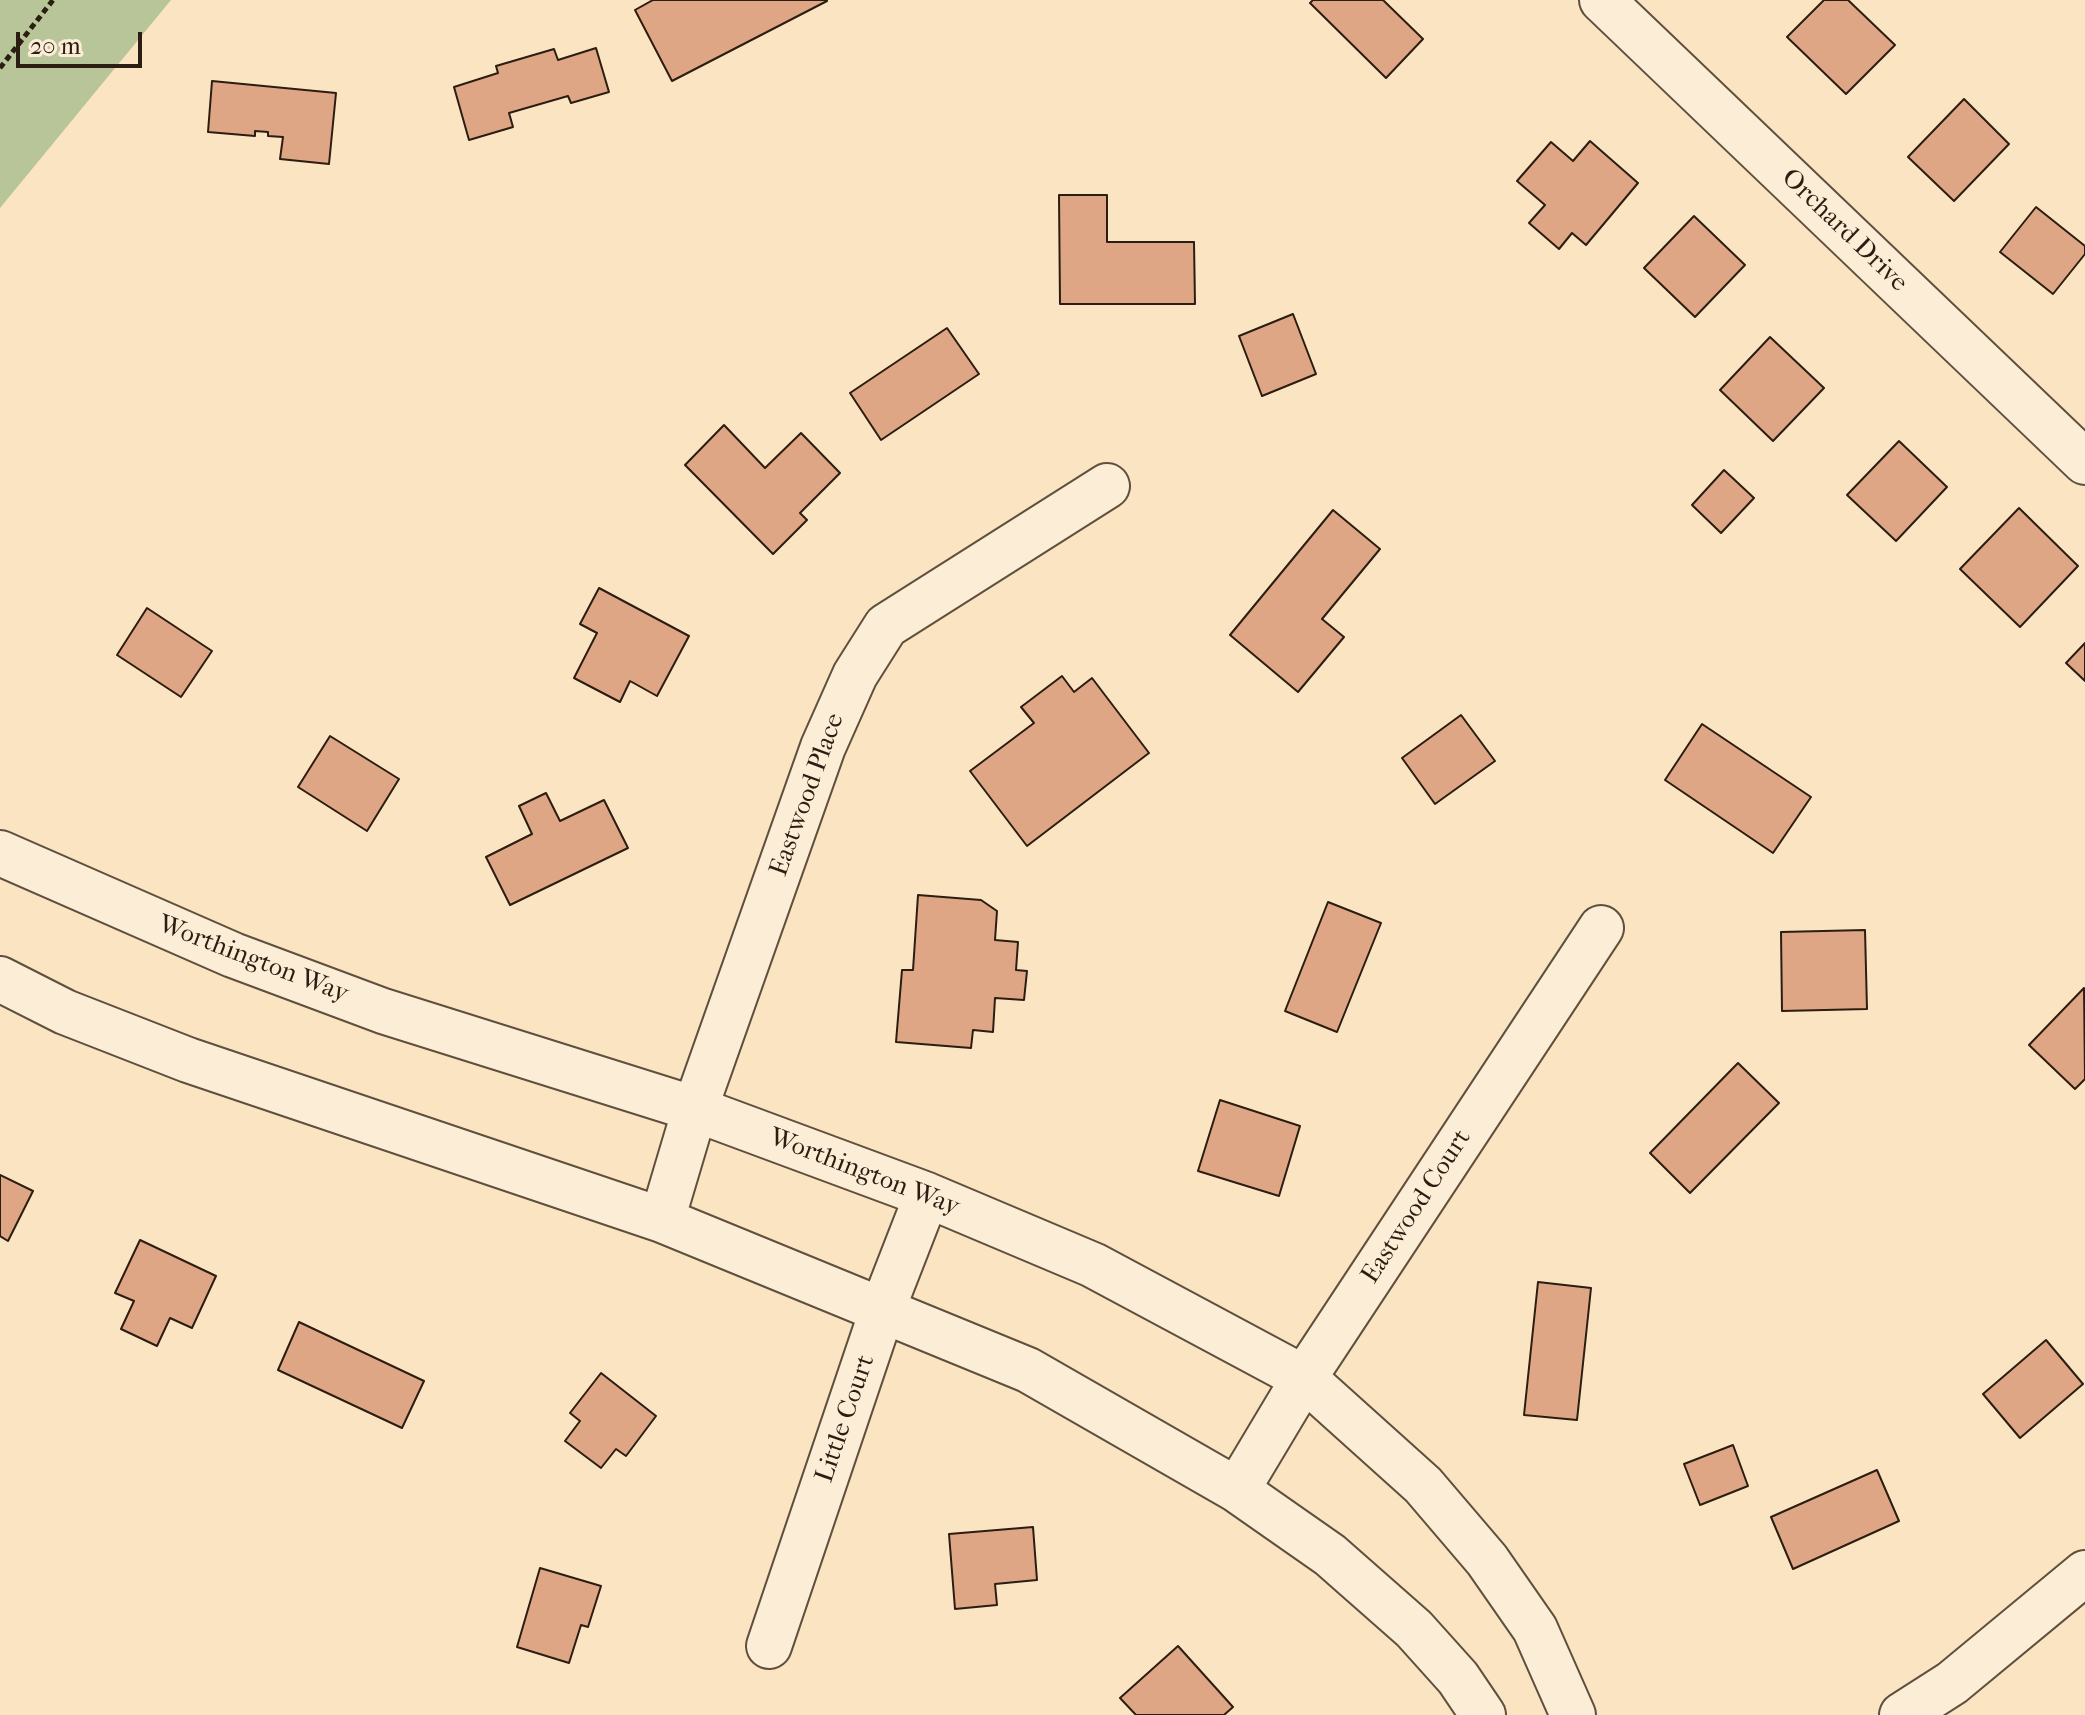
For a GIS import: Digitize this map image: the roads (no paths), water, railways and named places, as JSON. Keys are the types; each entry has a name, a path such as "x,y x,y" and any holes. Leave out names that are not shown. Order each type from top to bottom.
{"street":[{"name":"Orchard Drive","path":"1602,0 2085,462"},
{"name":"Eastwood Place","path":"662,1220 695,1109 823,747 855,675 886,626 1107,486"},
{"name":"Worthington Way","path":"0,853 233,955 383,1011 695,1109 927,1195 1093,1265 1304,1378 1423,1485 1487,1560 1535,1629 1573,1715"},
{"name":"Eastwood Court","path":"1237,1490 1304,1378 1601,928"},
{"path":"0,979 65,1012 188,1060 662,1220 1028,1370 1114,1416 1237,1490 1330,1555 1414,1629 1458,1678 1483,1715"},
{"name":"Little Court","path":"769,1646 883,1308 927,1195"},
{"path":"1902,1715 1952,1683 2085,1573"}]}
